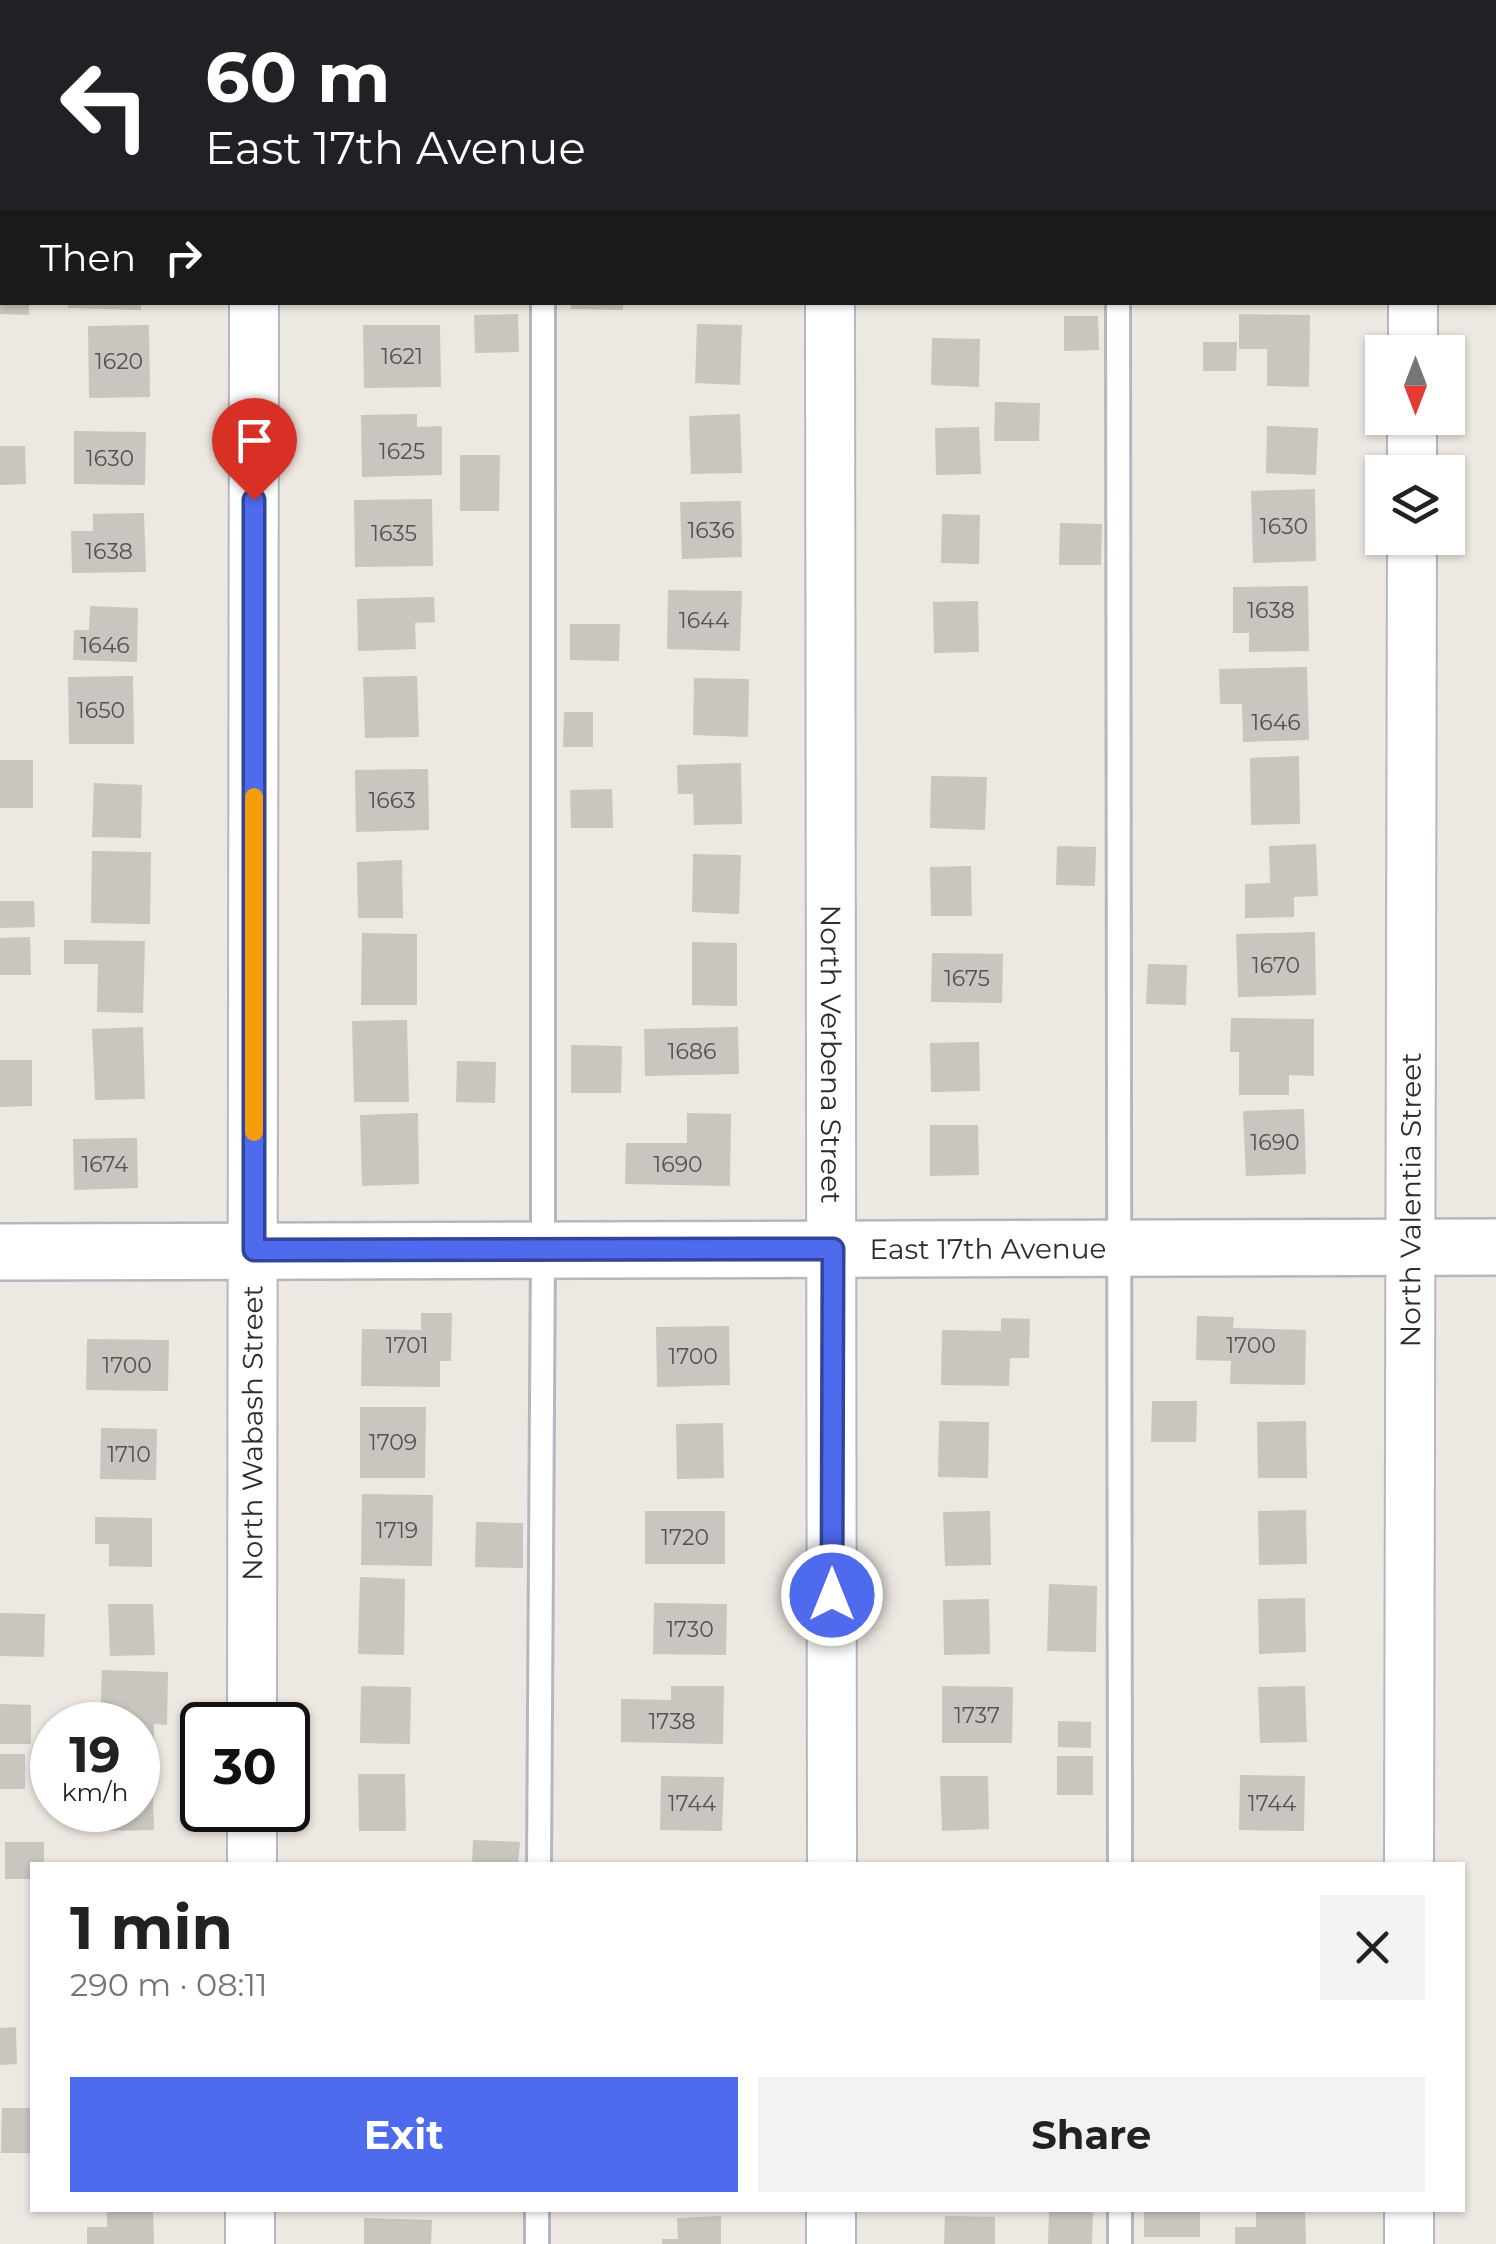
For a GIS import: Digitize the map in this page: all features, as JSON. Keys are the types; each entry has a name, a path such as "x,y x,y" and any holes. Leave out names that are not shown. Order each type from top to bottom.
{"street":[{"name":"North Wabash Street","path":"252,1702 254,305"},
{"name":"North Verbena Street","path":"830,305 832,1862"},
{"path":"1413,305 1413,335"},
{"name":"North Valentia Street","path":"1409,1862 1412,555"},
{"name":"East 17th Avenue","path":"0,1252 1496,1247"},
{"path":"252,1832 252,1862"},
{"path":"250,2212 250,2244"},
{"path":"831,2244 832,2212"},
{"path":"1409,2212 1409,2244"}],"lane":[{"path":"539,1862 543,305"},
{"path":"1118,305 1120,1862"},
{"path":"536,2244 537,2212"},
{"path":"1120,2212 1120,2244"}],"building":[{"path":"0,305 29,305 29,315 0,314"},
{"path":"68,305 141,305 141,310"},
{"path":"571,305 623,305 623,310 571,309"},
{"path":"518,314 519,352 475,353 474,315"},
{"path":"1239,314 1310,315 1309,387 1267,386 1267,349 1239,349"},
{"path":"1064,316 1098,316 1099,350 1064,351"},
{"path":"697,324 742,325 740,385 695,383"},
{"path":"149,325 150,397 89,398 88,326"},
{"path":"363,325 440,325 441,387 364,388"},
{"path":"932,338 980,339 979,387 931,385"},
{"path":"1203,342 1237,342 1236,371 1203,371"},
{"path":"995,402 1040,403 1039,441 994,441"},
{"path":"417,414 417,427 442,426 442,475 362,477 361,415"},
{"path":"740,414 742,473 691,474 689,416"},
{"path":"1267,426 1318,428 1316,475 1266,473"},
{"path":"979,427 981,474 936,475 935,428"},
{"path":"74,431 146,432 145,485 74,484"},
{"path":"0,446 25,446 26,484 0,485"},
{"path":"460,455 500,455 499,511 460,511"},
{"path":"1315,489 1316,561 1253,563 1251,491"},
{"path":"432,499 433,566 355,567 354,500"},
{"path":"741,501 742,557 682,559 680,502"},
{"path":"144,513 146,572 72,573 71,531 93,531 93,514"},
{"path":"942,514 980,515 979,564 941,563"},
{"path":"1060,523 1102,524 1101,565 1059,565"},
{"path":"1308,586 1309,651 1249,652 1249,633 1233,633 1233,587"},
{"path":"668,590 742,591 740,651 667,649"},
{"path":"434,597 435,622 415,623 416,649 358,651 357,599"},
{"path":"978,601 979,652 934,653 933,602"},
{"path":"90,606 138,608 137,662 73,660 74,630 89,630"},
{"path":"570,624 620,624 619,661 570,660"},
{"path":"1307,667 1309,740 1243,742 1242,704 1220,704 1219,669"},
{"path":"133,676 134,744 69,744 68,677"},
{"path":"417,676 419,737 365,738 363,677"},
{"path":"694,678 749,679 748,737 693,735"},
{"path":"564,712 593,712 593,747 563,747"},
{"path":"1299,756 1300,824 1251,825 1250,758"},
{"path":"0,760 33,760 33,808 0,808"},
{"path":"741,763 742,824 694,825 693,794 678,794 677,765"},
{"path":"428,769 429,830 356,832 355,770"},
{"path":"931,776 987,777 985,830 930,828"},
{"path":"94,783 142,785 141,838 92,837"},
{"path":"612,789 613,828 571,828 570,790"},
{"path":"1316,844 1318,896 1294,897 1294,917 1245,918 1245,884 1270,883 1269,846"},
{"path":"1057,846 1096,847 1095,886 1056,885"},
{"path":"92,851 151,852 150,924 91,923"},
{"path":"693,854 741,855 739,914 692,912"},
{"path":"402,860 403,918 358,918 357,862"},
{"path":"971,866 972,916 931,916 930,867"},
{"path":"0,901 34,901 35,927 0,928"},
{"path":"1315,932 1316,995 1238,997 1236,934"},
{"path":"362,933 417,934 417,1005 361,1005"},
{"path":"30,937 31,975 0,975 0,938"},
{"path":"64,940 145,941 143,1013 97,1012 98,964 64,964"},
{"path":"692,942 737,943 737,1006 692,1005"},
{"path":"932,953 1003,954 1002,1003 931,1002"},
{"path":"1148,964 1187,965 1186,1005 1146,1004"},
{"path":"1231,1018 1314,1019 1314,1076 1289,1075 1289,1095 1239,1095 1239,1052 1230,1052"},
{"path":"407,1020 409,1102 354,1102 352,1021"},
{"path":"143,1027 145,1099 95,1100 92,1029"},
{"path":"738,1027 739,1074 645,1076 644,1029"},
{"path":"979,1042 980,1091 931,1092 930,1043"},
{"path":"571,1045 622,1046 621,1093 571,1093"},
{"path":"0,1060 32,1060 32,1106 0,1107"},
{"path":"457,1061 496,1062 495,1103 456,1102"},
{"path":"1304,1109 1306,1174 1246,1176 1243,1111"},
{"path":"418,1113 419,1184 362,1186 360,1115"},
{"path":"687,1113 731,1114 730,1186 625,1184 626,1143 687,1143"},
{"path":"930,1125 978,1125 979,1175 930,1176"},
{"path":"137,1138 138,1188 74,1190 73,1139"},
{"path":"421,1313 452,1313 451,1361 440,1361 440,1387 361,1386 362,1329 421,1330"},
{"path":"1197,1316 1234,1317 1233,1328 1306,1330 1305,1385 1230,1384 1231,1361 1196,1360"},
{"path":"1001,1318 1030,1319 1029,1358 1010,1358 1009,1386 941,1385 942,1330 1001,1331"},
{"path":"729,1326 730,1385 657,1387 656,1327"},
{"path":"87,1339 169,1340 168,1391 86,1390"},
{"path":"1152,1401 1197,1401 1196,1442 1151,1442"},
{"path":"360,1407 426,1407 425,1478 360,1478"},
{"path":"939,1421 989,1422 988,1478 938,1477"},
{"path":"1306,1421 1307,1478 1258,1478 1257,1422"},
{"path":"723,1423 724,1478 677,1479 676,1424"},
{"path":"101,1428 157,1429 156,1480 100,1479"},
{"path":"362,1494 433,1495 432,1566 361,1565"},
{"path":"1306,1510 1307,1564 1259,1565 1258,1511"},
{"path":"645,1511 725,1511 725,1564 645,1564"},
{"path":"990,1511 991,1565 945,1566 943,1512"},
{"path":"95,1517 152,1518 152,1567 109,1566 109,1544 95,1544"},
{"path":"476,1522 523,1523 523,1568 475,1567"},
{"path":"360,1577 405,1579 404,1655 358,1654"},
{"path":"1049,1584 1097,1586 1096,1652 1047,1651"},
{"path":"1305,1598 1306,1652 1259,1654 1258,1599"},
{"path":"989,1599 990,1654 944,1655 943,1600"},
{"path":"654,1603 727,1604 726,1655 653,1654"},
{"path":"108,1604 153,1604 155,1655 110,1656"},
{"path":"0,1613 45,1614 44,1657 0,1656"},
{"path":"102,1670 168,1672 167,1725 160,1724 160,1702 101,1702"},
{"path":"361,1686 411,1687 410,1744 360,1743"},
{"path":"671,1686 724,1686 723,1744 621,1742 621,1699 671,1700"},
{"path":"942,1686 1013,1687 1012,1743 942,1743"},
{"path":"1305,1686 1307,1742 1260,1743 1258,1687"},
{"path":"0,1704 30,1705 30,1744 0,1744"},
{"path":"1058,1721 1091,1722 1091,1748 1058,1747"},
{"path":"0,1754 25,1754 25,1789 0,1789"},
{"path":"1057,1756 1093,1756 1093,1795 1057,1795"},
{"path":"358,1774 405,1774 406,1831 359,1831"},
{"path":"1240,1775 1305,1776 1304,1831 1239,1830"},
{"path":"661,1776 724,1777 722,1831 660,1830"},
{"path":"940,1776 988,1776 989,1829 942,1831"},
{"path":"473,1840 520,1842 518,1862 472,1862"},
{"path":"5,1842 44,1842 44,1862 30,1862 30,1879 5,1879"},
{"path":"16,2027 17,2064 0,2065 0,2028"},
{"path":"2,2108 30,2108 30,2153 1,2153"},
{"path":"107,2212 153,2212 154,2244 87,2244 87,2227 107,2227"},
{"path":"1049,2212 1093,2212 1092,2244 1048,2244"},
{"path":"1144,2212 1200,2212 1200,2237 1144,2237"},
{"path":"1256,2212 1305,2212 1306,2244 1235,2244 1235,2227 1256,2227"},
{"path":"721,2216 721,2244 662,2244 662,2239 678,2239 677,2218"},
{"path":"945,2216 995,2217 995,2244 944,2244"},
{"path":"364,2218 432,2220 431,2244 364,2244"}],"slow traffic":[{"path":"254,797 254,1132"}],"route":[{"path":"254,500 254,1250 833,1249 832,1595"}]}
